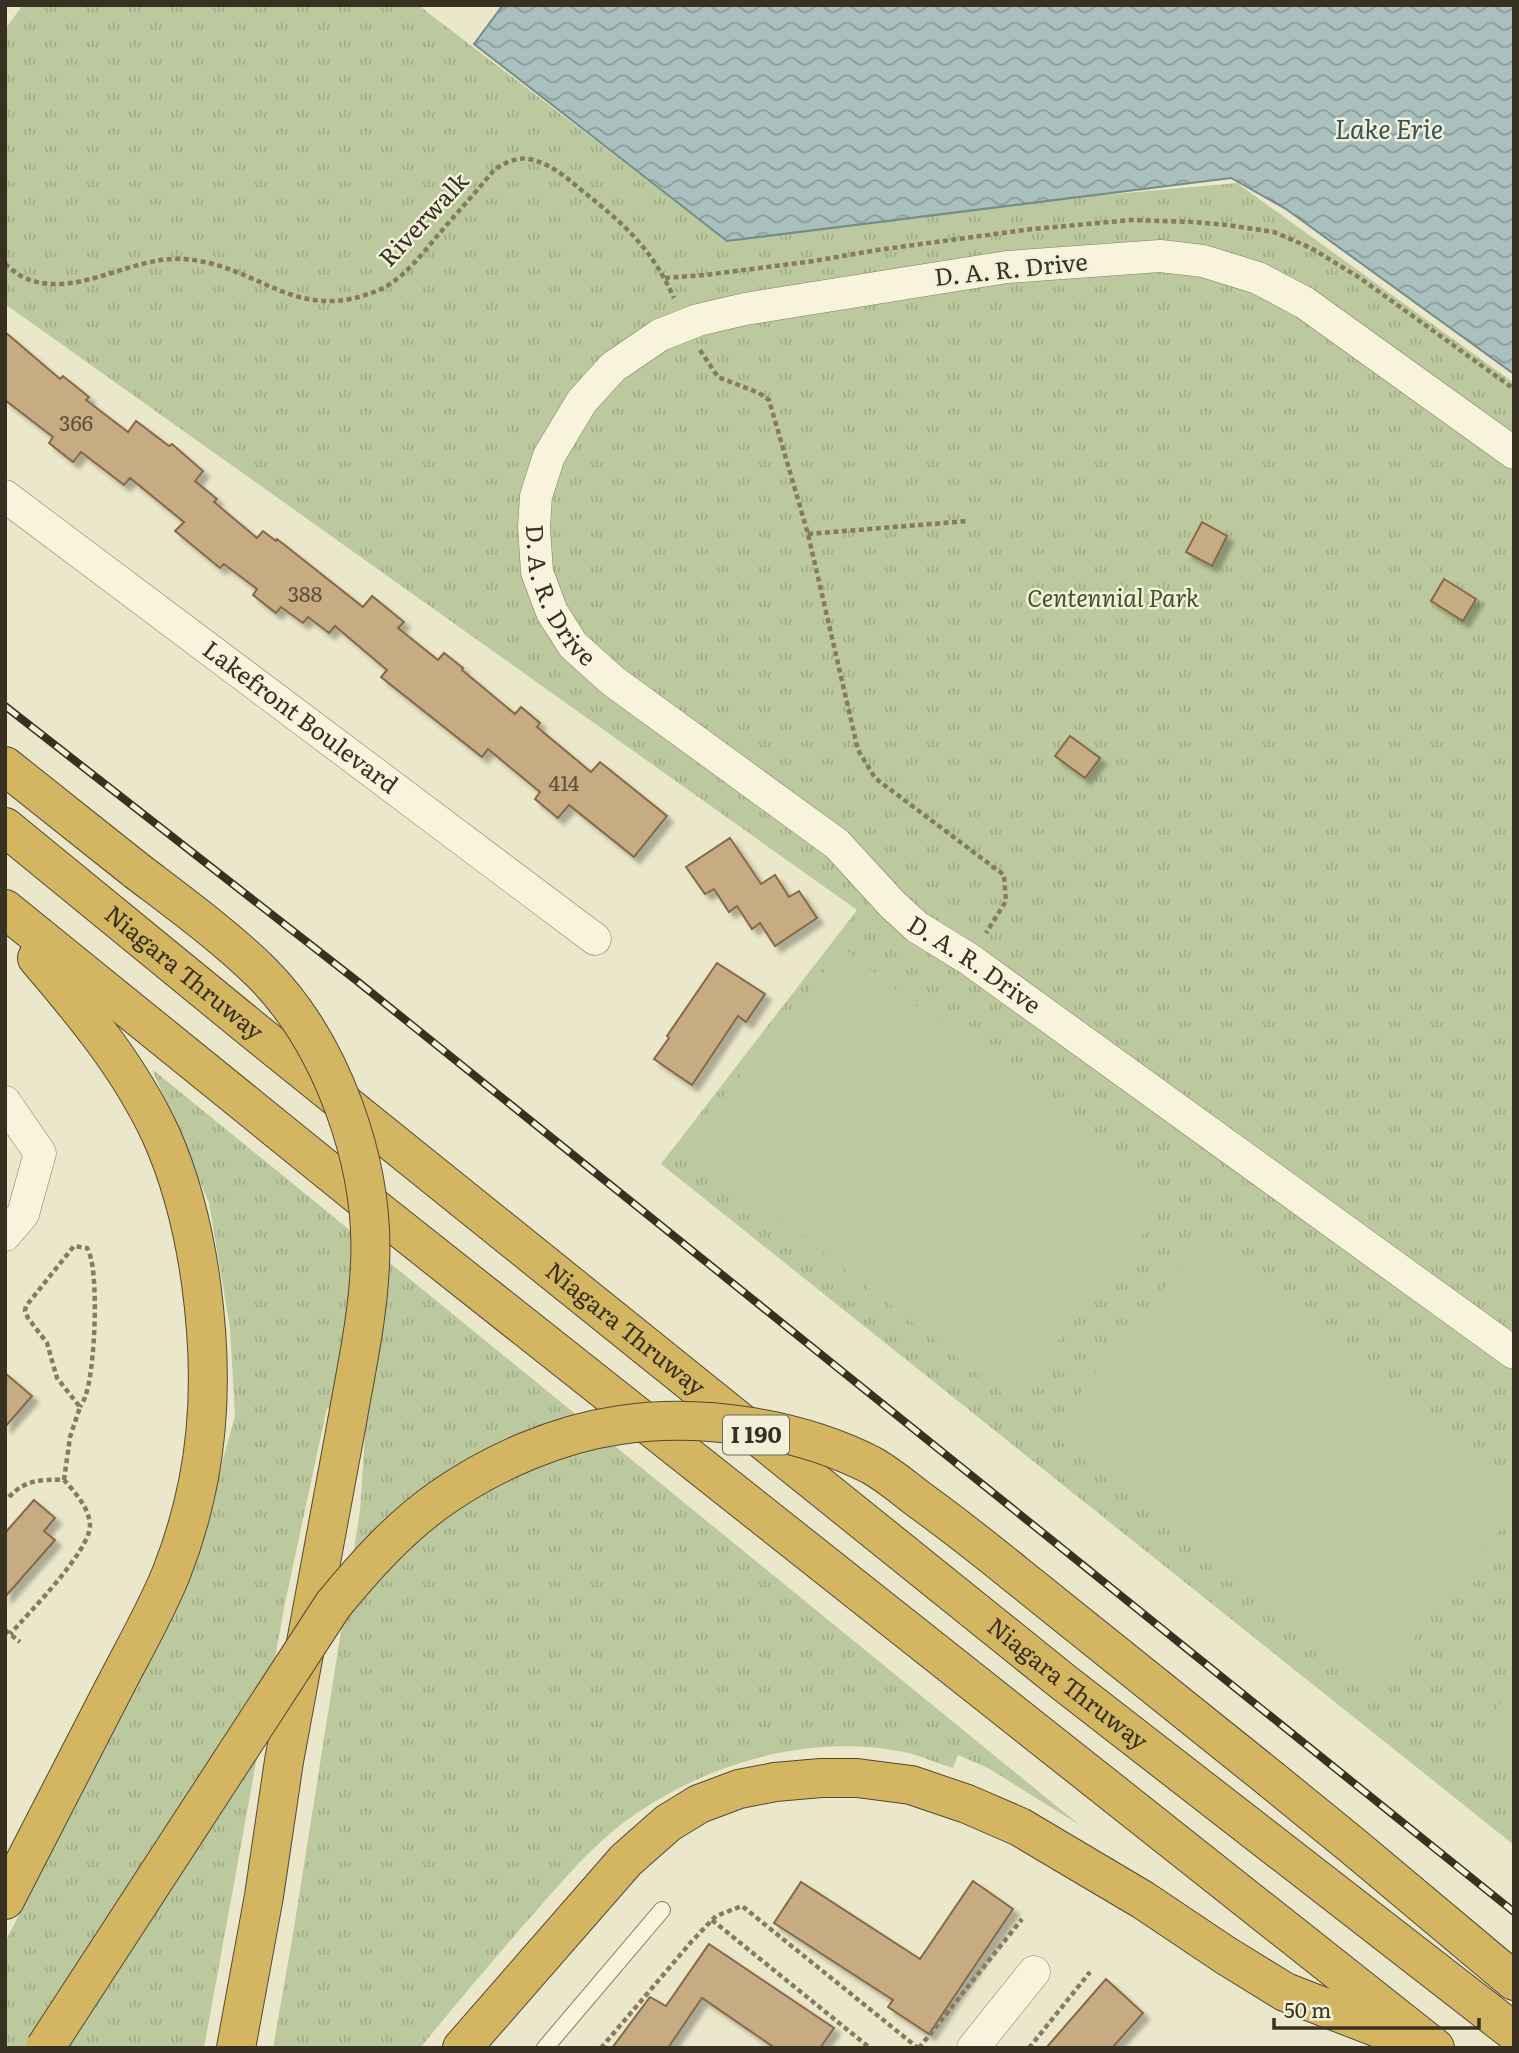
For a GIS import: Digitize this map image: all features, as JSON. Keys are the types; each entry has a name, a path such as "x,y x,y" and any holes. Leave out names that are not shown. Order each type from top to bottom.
{"highway":[{"path":"5,766 229,943 262,974 296,1014 319,1054 353,1134 363,1174 370,1221 366,1308 284,1761 264,1896 236,2048"},
{"name":"Niagara Thruway","path":"5,827 1062,1681 1514,2032"},
{"name":"I 190","path":"5,909 369,1204 1435,2048"},
{"path":"5,922 77,1004 106,1042 125,1070 161,1135 192,1228 205,1311 209,1403 204,1451 194,1499 170,1576 5,1900"},
{"path":"45,2048 333,1605 359,1573 398,1533 439,1500 485,1471 542,1446 622,1424 691,1421 758,1428 804,1438 874,1467 968,1536 1363,1854 1514,1980"},
{"path":"462,2048 626,1860 668,1823 699,1804 739,1789 775,1782 821,1778 857,1778 911,1785 1009,1822 1072,1856 1285,1992 1428,2048"}],"street":[{"name":"D. A. R. Drive","path":"1514,453 1305,303 1258,278 1203,261 1160,256 1007,267 745,309 698,320 660,335 613,367 582,401 549,456 536,496 534,527 537,572 552,612 573,645 613,681 837,844 862,873 917,927 970,959 1514,1353"},
{"name":"Lakefront Boulevard","path":"5,496 595,939"},
{"path":"5,1102 40,1153 23,1214 5,1235"},
{"path":"973,2048 1034,1972"}],"lane":[{"path":"545,2048 662,1910"}],"path":[{"name":"Riverwalk","path":"5,264 22,276 42,283 64,284 151,261 183,259 216,264 294,297 323,302 354,299 383,288 412,265 494,170 502,164 526,159 541,162 559,172 628,228 665,278 675,300"},
{"path":"697,344 718,377 759,393 769,400 808,534 858,750 874,778 1004,875 1006,901 986,933"},
{"path":"808,534 968,521"},
{"path":"20,1642 8,1632 72,1562 86,1539 90,1526 84,1506 64,1480 70,1437 85,1397 92,1368 94,1280 91,1254 87,1248 74,1246 25,1311 47,1342 57,1378 80,1407"},
{"path":"9,1497 20,1485 51,1479 64,1480"},
{"path":"601,2048 712,1920 742,1906 918,2048 1022,1919"},
{"path":"712,1920 870,2048"},
{"path":"1029,2048 1090,1972"}],"green space":[{"name":"Centennial Park","path":"23,5 418,5 713,230 1237,183 1514,383 1514,1845 661,1164 857,910 5,304 5,29"},
{"path":"843,948 1167,1204 1011,1400 686,1144"},
{"path":"152,1069 1081,1826 988,1768 958,1755 953,1768 912,1754 875,1748 837,1746 800,1749 763,1757 692,1782 658,1800 614,1830 558,1886 420,2048 273,2048 360,1511 366,1418 327,1408 285,1603 204,2048 5,2048 5,1942 80,1797 199,1546 235,1416 230,1328 209,1203"},
{"path":"1205,1236 1514,1479 1514,1512 1374,1688 1049,1432"},
{"path":"1514,1688 1514,1761 1481,1732"}],"water":[{"name":"Lake Erie","path":"503,5 1514,5 1514,374 1286,209 1231,178 727,241 474,44"}],"building":[{"path":"5,332 60,379 63,376 89,397 86,400 128,432 136,421 169,446 172,444 203,471 195,481 217,499 214,502 257,538 263,531 276,541 277,539 363,607 372,596 404,622 398,628 438,660 444,653 515,714 521,707 540,723 537,727 591,772 600,762 667,816 634,857 569,805 558,818 535,799 540,792 488,749 482,757 381,677 387,670 335,626 329,633 308,617 303,623 281,607 276,613 253,595 257,589 224,564 220,568 175,531 184,522 130,478 124,485 81,452 73,462 49,443 53,437 5,400"},
{"path":"1202,522 1227,536 1212,566 1186,552"},
{"path":"1444,579 1476,599 1463,621 1431,601"},
{"path":"1070,736 1100,758 1085,778 1055,756"},
{"path":"730,838 761,884 775,875 789,897 799,891 817,918 775,946 760,923 752,929 737,906 729,912 714,889 705,894 686,867"},
{"path":"717,963 765,994 746,1022 738,1016 692,1085 654,1059"},
{"path":"5,1373 32,1396 5,1427"},
{"path":"34,1500 55,1518 44,1531 55,1540 5,1597 5,1533"},
{"path":"973,1881 1013,1909 929,2034 888,2007 893,2000 774,1923 801,1882 920,1959"},
{"path":"709,1944 834,2028 820,2048 775,2048 702,1998 668,2048 612,2048 650,1997 666,2006"},
{"path":"1106,1979 1143,2013 1112,2048 1046,2048"}],"railway":[{"path":"5,706 357,981 1514,1912"}]}
